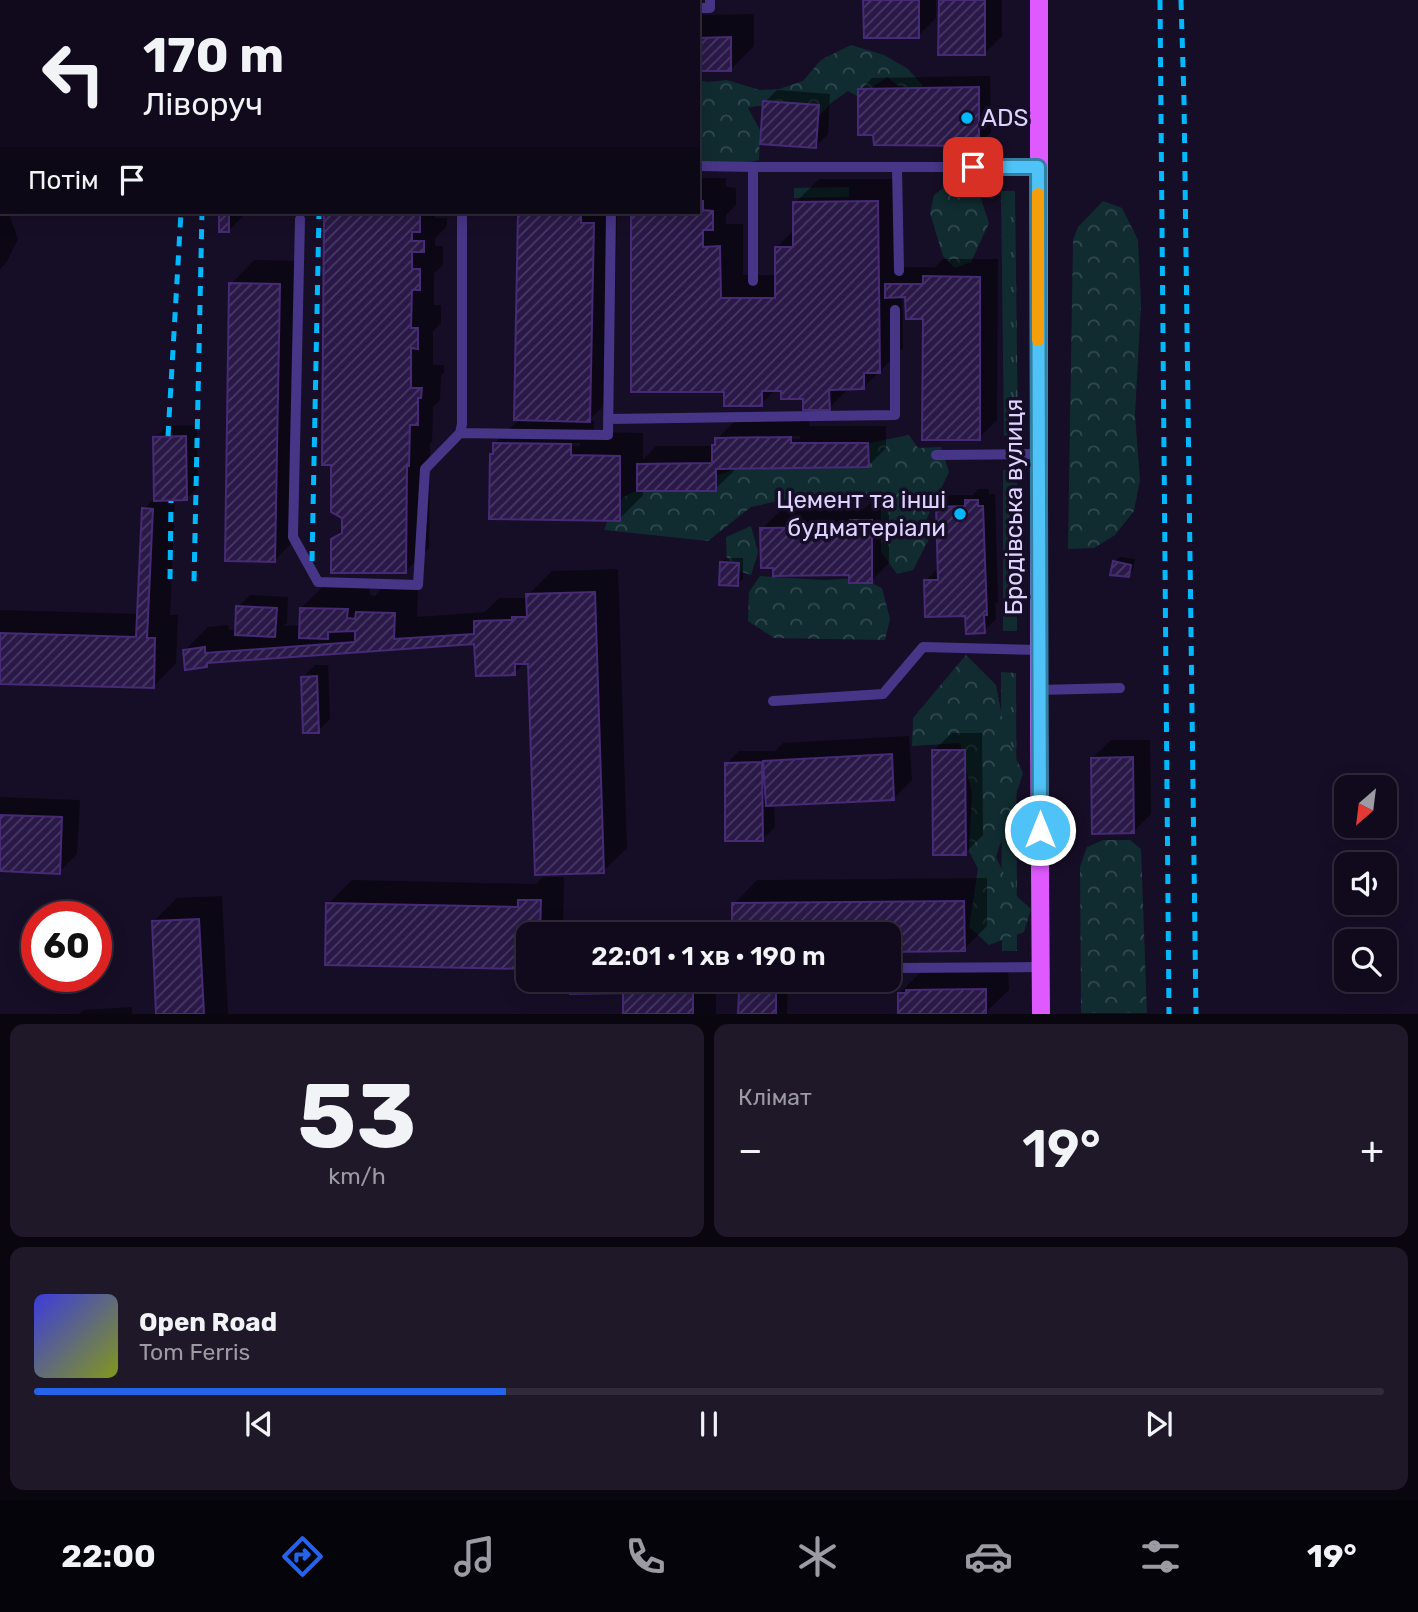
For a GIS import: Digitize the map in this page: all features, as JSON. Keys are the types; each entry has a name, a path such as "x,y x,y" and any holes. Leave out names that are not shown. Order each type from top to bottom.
{"main road":[{"name":"Бродівська вулиця","path":"1039,0 1041,1013"}],"lane":[{"path":"700,8 710,8 710,0"},
{"path":"700,166 1038,167"},
{"path":"753,167 753,281"},
{"path":"897,168 900,271"},
{"path":"300,219 293,537 318,582 418,585 425,469 460,433 462,214"},
{"path":"460,433 608,435 611,214"},
{"path":"608,419 895,415 895,310"},
{"path":"936,455 1038,454"},
{"path":"773,701 883,694 923,647 1039,650"},
{"path":"1039,690 1119,688"},
{"path":"901,968 1041,967"}],"green space":[{"path":"851,45 884,55 908,69 923,86 916,91 897,85 887,77 874,86 870,103 848,91 831,103 799,138 784,118 772,109 757,106 748,108 760,130 759,160 727,169 700,164 700,80 727,80 760,90 779,89 803,81 821,60"},
{"path":"950,183 976,184 989,223 971,262 955,268 943,256 930,213 934,195"},
{"path":"849,187 849,197 794,198 794,188"},
{"path":"1001,191 1015,191 1018,436 1004,436"},
{"path":"1103,201 1122,208 1138,240 1141,304 1135,415 1140,480 1134,511 1115,535 1094,548 1068,549 1073,240 1078,227"},
{"path":"909,435 918,448 941,447 949,472 927,518 929,539 913,570 897,574 881,552 881,503 867,495 810,494 751,507 708,541 604,530 611,512 623,497 657,481 723,474 754,459 839,449"},
{"path":"1003,470 1017,470 1017,631 1003,631"},
{"path":"751,526 758,552 751,575 727,567 726,537"},
{"path":"760,576 823,580 861,578 882,588 890,619 885,640 774,638 748,621 749,592"},
{"path":"966,655 996,685 1006,737 1023,773 996,857 1013,893 1031,909 1024,932 989,945 969,927 978,869 969,851 972,793 960,743 912,746 913,718"},
{"path":"1001,672 1016,673 1017,951 1002,951"},
{"path":"1103,840 1130,840 1141,849 1147,1013 1081,1013 1080,867 1087,847"}],"building":[{"path":"863,0 919,0 919,38 864,38"},
{"path":"939,0 985,0 985,55 938,55"},
{"path":"731,37 731,71 700,71 700,38"},
{"path":"979,87 979,146 874,145 873,135 858,135 858,89"},
{"path":"763,101 819,105 816,148 760,144"},
{"path":"700,201 703,201 703,210 713,211 713,230 703,230 703,247 720,246 721,298 775,298 775,247 793,247 793,202 878,201 880,373 864,373 864,389 829,390 830,410 803,410 803,399 781,399 781,391 762,391 762,406 724,406 724,392 631,392 631,214 700,214"},
{"path":"219,214 241,214 229,215 229,232 219,232"},
{"path":"324,214 420,214 420,232 412,232 412,241 424,241 424,252 412,252 412,269 420,269 420,290 412,290 411,328 418,328 418,349 411,348 411,388 422,388 421,398 418,398 418,425 410,425 406,573 331,573 331,539 342,533 342,518 331,512 331,465 322,465"},
{"path":"518,214 581,214 581,223 594,223 590,422 514,420"},
{"path":"923,276 980,277 980,440 922,440 923,319 906,319 905,297 885,298 885,284 923,284"},
{"path":"229,283 280,284 275,562 225,561"},
{"path":"186,436 187,500 154,501 153,437"},
{"path":"791,437 791,443 868,443 869,467 716,469 716,491 637,491 637,464 712,463 712,445 715,445 715,438"},
{"path":"493,443 571,444 571,455 620,456 620,521 489,519 490,454 493,454"},
{"path":"965,500 978,500 978,506 983,506 987,615 984,615 985,633 966,634 965,616 925,617 924,580 938,580 936,507 965,506"},
{"path":"142,508 153,509 147,638 155,638 154,688 0,684 0,633 136,637"},
{"path":"850,520 872,520 872,583 849,583 849,575 773,576 773,568 761,568 760,528 850,527"},
{"path":"1113,561 1131,565 1129,577 1110,575"},
{"path":"720,562 739,563 738,586 719,585"},
{"path":"595,592 604,873 535,875 528,664 515,664 515,675 476,676 474,644 207,663 207,667 185,670 183,650 205,647 205,653 355,642 355,631 328,632 328,639 299,638 300,608 348,609 347,618 355,619 356,612 395,613 394,639 474,634 474,621 527,617 526,594"},
{"path":"236,606 277,608 275,637 235,635"},
{"path":"317,676 319,733 303,733 301,677"},
{"path":"932,750 965,750 966,855 933,855"},
{"path":"892,754 894,800 766,806 763,761"},
{"path":"1133,757 1134,833 1092,834 1091,758"},
{"path":"762,762 763,841 725,841 725,763"},
{"path":"0,815 62,817 60,874 0,871"},
{"path":"518,900 541,900 540,922 516,922 516,969 325,965 326,903 518,907"},
{"path":"964,901 965,951 901,952 901,922 732,922 732,903"},
{"path":"199,919 204,1014 156,1014 152,921"},
{"path":"986,989 986,1014 898,1014 898,993 906,993 906,990"},
{"path":"570,992 693,992 693,1014 623,1014 623,993"},
{"path":"739,992 776,993 776,1014 738,1014"}],"railway":[{"path":"1160,0 1169,1014"},
{"path":"1181,0 1196,1014"},
{"path":"168,436 181,214"},
{"path":"194,581 202,214"},
{"path":"312,561 319,214"},
{"path":"170,579 171,501"}],"slow traffic":[{"path":"1038,194 1038,340"}],"place":[{"name":"ADS","path":"967,118"},
{"name":"Цемент та інші будматеріали","path":"960,514"}],"route":[{"path":"973,167 1038,167 1040,830"}]}
